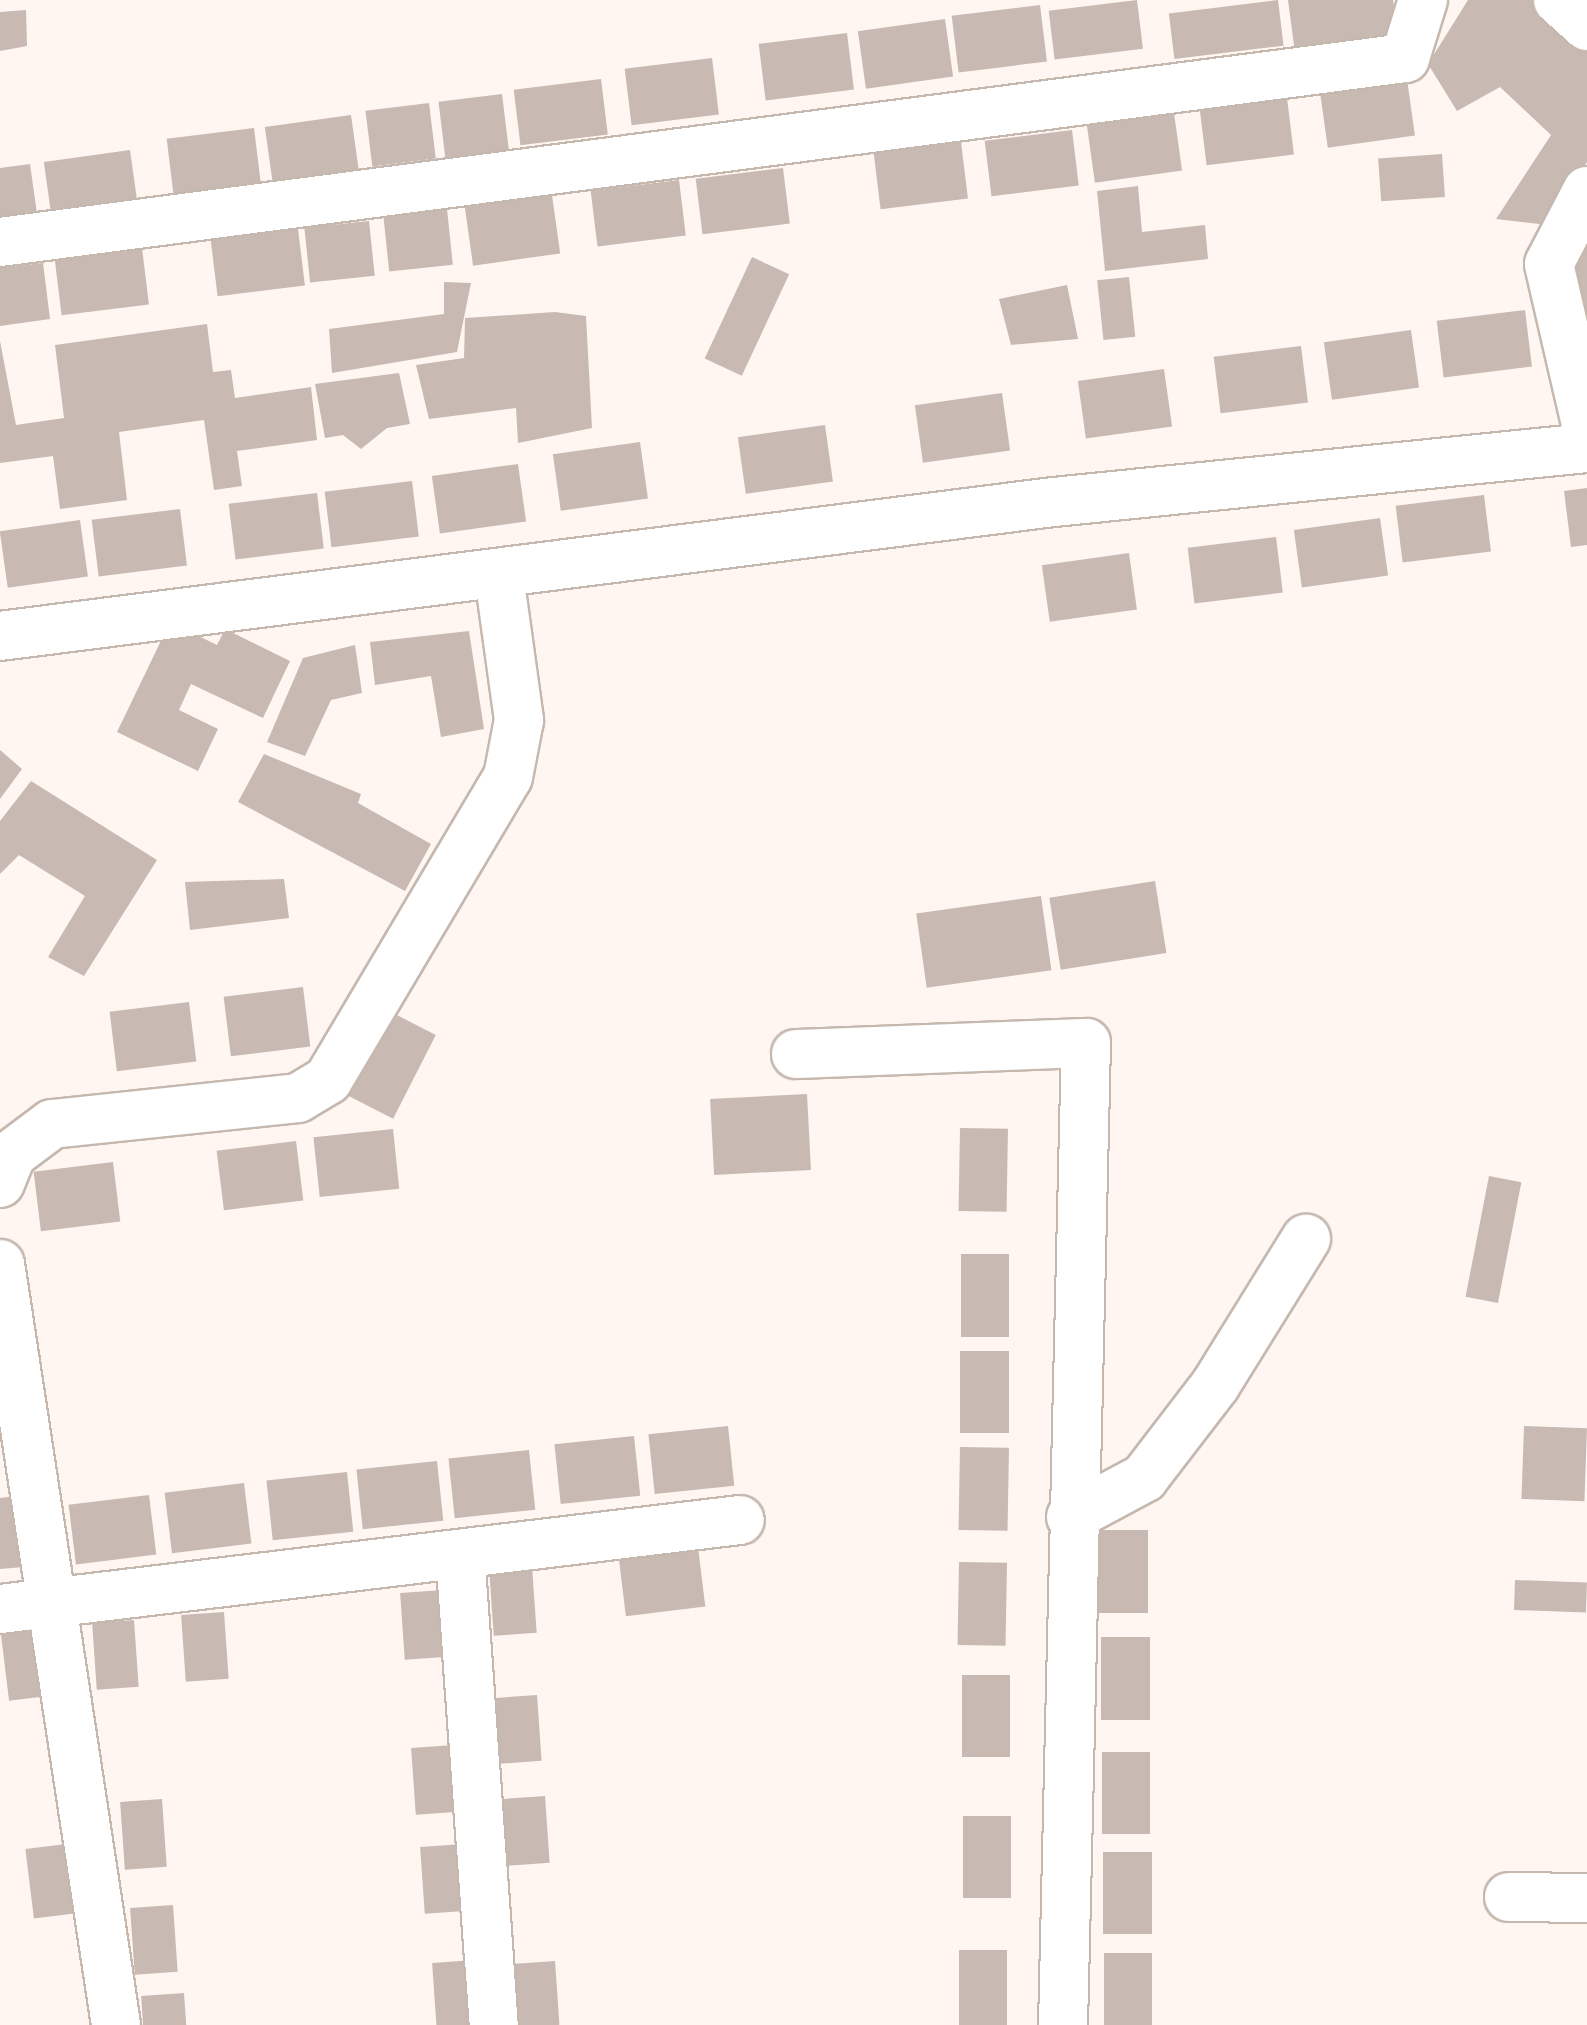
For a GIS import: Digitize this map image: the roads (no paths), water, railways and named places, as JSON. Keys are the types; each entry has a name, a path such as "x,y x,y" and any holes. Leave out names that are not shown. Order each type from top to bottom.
{"street":[{"path":"0,242 1405,58 1424,0"},
{"path":"1558,0 1587,26"},
{"path":"1587,191 1549,264 1587,429"},
{"path":"0,636 499,576 1054,502 1587,448"},
{"path":"0,1183 12,1154 52,1124 298,1098 328,1080 508,776 519,720 499,576"},
{"path":"796,1054 1086,1043 1071,1517 1063,2025"},
{"path":"1071,1517 1144,1478 1216,1384 1306,1239"},
{"path":"0,1264 56,1603 116,2025"},
{"path":"0,1609 740,1520"},
{"path":"460,1554 494,2025"},
{"path":"1508,1896 1587,1898"}]}
